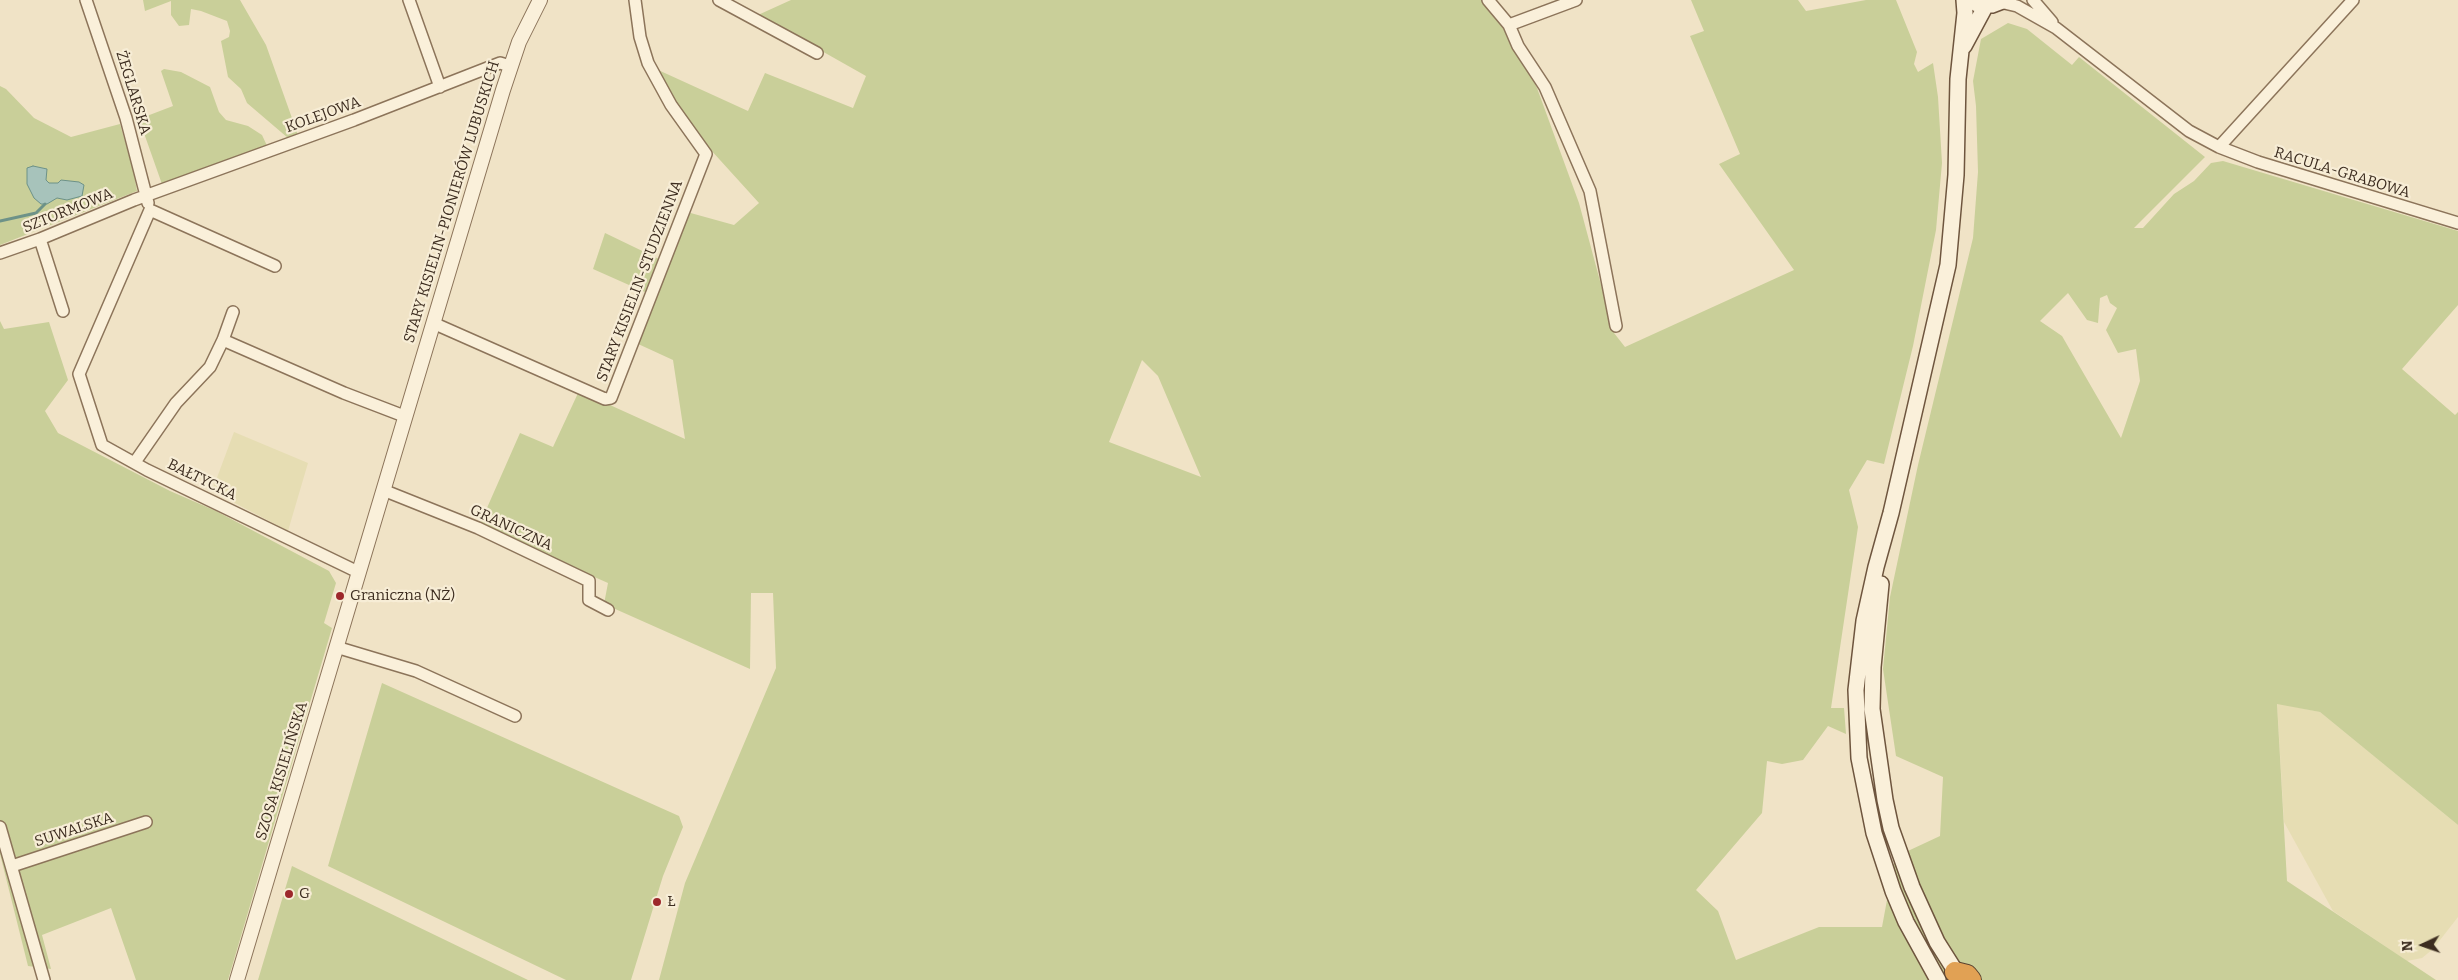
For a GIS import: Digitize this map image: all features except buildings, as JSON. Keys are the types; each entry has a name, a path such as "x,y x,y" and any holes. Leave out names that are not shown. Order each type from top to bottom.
{"main road":[{"path":"1956,978 1930,928 1891,828 1877,755 1872,709 1873,667 1878,610 1891,513 1948,265 1954,216 1958,80 1965,13 1964,0"},
{"path":"1969,0 1997,2"},
{"path":"1962,50 1997,2"}],"street":[{"name":"ŻEGLARSKA","path":"86,0 126,118 150,210"},
{"path":"409,0 440,88"},
{"name":"STARY KISIELIN-PIONIERÓW LUBUSKICH","path":"358,572 510,66 525,29 540,0"},
{"name":"STARY KISIELIN-STUDZIENNA","path":"433,323 605,400 611,398 706,154 670,105 648,63 640,37 635,0"},
{"path":"719,0 817,53"},
{"path":"1488,0 1508,25 1518,46 1545,87 1590,191 1616,326"},
{"path":"1508,25 1576,0"},
{"path":"2033,0 2056,28"},
{"path":"2219,147 2353,0"},
{"path":"1997,2 2017,6 2056,28"},
{"name":"RACULA-GRABOWA","path":"2056,28 2189,131 2219,147 2268,165 2458,223"},
{"name":"KOLEJOWA","path":"146,196 440,88 500,63 510,66"},
{"name":"SZTORMOWA","path":"0,253 40,239 146,196"},
{"path":"150,210 276,266"},
{"name":"BAŁTYCKA","path":"150,210 79,374 102,445 358,572"},
{"path":"40,239 63,311"},
{"path":"135,462 176,403 210,367 223,340 232,312"},
{"path":"223,340 344,393 404,416"},
{"name":"GRANICZNA","path":"383,490 478,528 589,581 589,600 608,610"},
{"name":"SZOSA KISIELIŃSKA","path":"237,980 358,572"},
{"path":"336,647 416,671 515,716"},
{"name":"SUWALSKA","path":"12,866 146,822"},
{"path":"0,827 44,980"}],"shaded area":[{"path":"234,432 308,463 288,531 212,491"},
{"path":"2277,703 2320,712 2458,825 2458,917 2433,949 2422,958 2407,961 2333,911 2284,822"}],"green space":[{"path":"143,0 240,0 266,45 298,135 288,138 247,103 241,89 228,77 221,41 229,37 230,31 227,21 191,9 189,25 179,26 171,15 171,1 145,11"},
{"path":"791,0 1487,0 1506,26 1537,88 1579,203 1614,333 1625,347 1794,270 1719,164 1740,154 1690,36 1704,31 1691,0 1798,0 1806,11 1866,0 1896,0 1917,52 1914,64 1918,72 1933,63 1938,97 1942,163 1936,230 1913,346 1884,464 1867,460 1849,490 1858,527 1831,708 1844,708 1846,734 1828,726 1803,760 1782,764 1767,761 1762,813 1696,890 1718,911 1736,960 1819,927 1882,927 1895,857 1940,836 1943,777 1896,756 1883,669 1890,597 1918,465 1973,238 1978,172 1976,106 1973,81 1981,39 2008,23 2027,29 2072,65 2079,57 2205,157 2134,228 2143,228 2174,194 2194,181 2211,163 2223,161 2458,231 2458,305 2402,369 2455,415 2458,412 2458,825 2320,712 2277,704 2287,881 2436,980 659,980 685,883 776,668 773,593 751,593 750,669 604,604 608,583 479,526 520,433 553,447 579,391 685,439 673,360 636,343 647,293 593,269 605,233 661,260 687,212 734,225 759,203 710,149 678,108 656,69 748,111 765,73 853,108 866,76 758,15","holes":["2068,293 2087,320 2098,323 2100,298 2107,295 2110,303 2117,308 2106,330 2118,353 2136,349 2140,381 2121,438 2062,336 2040,321","1142,360 1158,376 1201,477 1109,442"]},
{"path":"164,69 181,72 210,87 219,112 226,120 248,126 262,135 269,150 163,187 139,119 173,106 161,71"},
{"path":"0,86 6,89 34,118 71,137 120,124 133,169 137,191 0,245"},
{"path":"0,321 4,329 49,322 68,380 45,411 58,433 170,491 216,511 329,571 336,583 324,623 332,628 228,980 136,980 111,908 42,935 51,969 28,966 0,854"},
{"path":"382,683 679,816 683,827 663,876 631,980 566,980 328,866"},
{"path":"292,866 528,980 258,980"}],"water":[{"path":"33,166 47,169 46,180 49,183 58,183 61,180 79,182 84,185 82,196 67,200 57,198 47,204 41,204 34,198 27,184 27,168"}],"waterway":[{"path":"0,221 36,213 45,204"}],"place":[{"name":"Graniczna (NŻ)","path":"340,596"},
{"name":"G","path":"289,894"},
{"name":"Ł","path":"657,902"}]}
